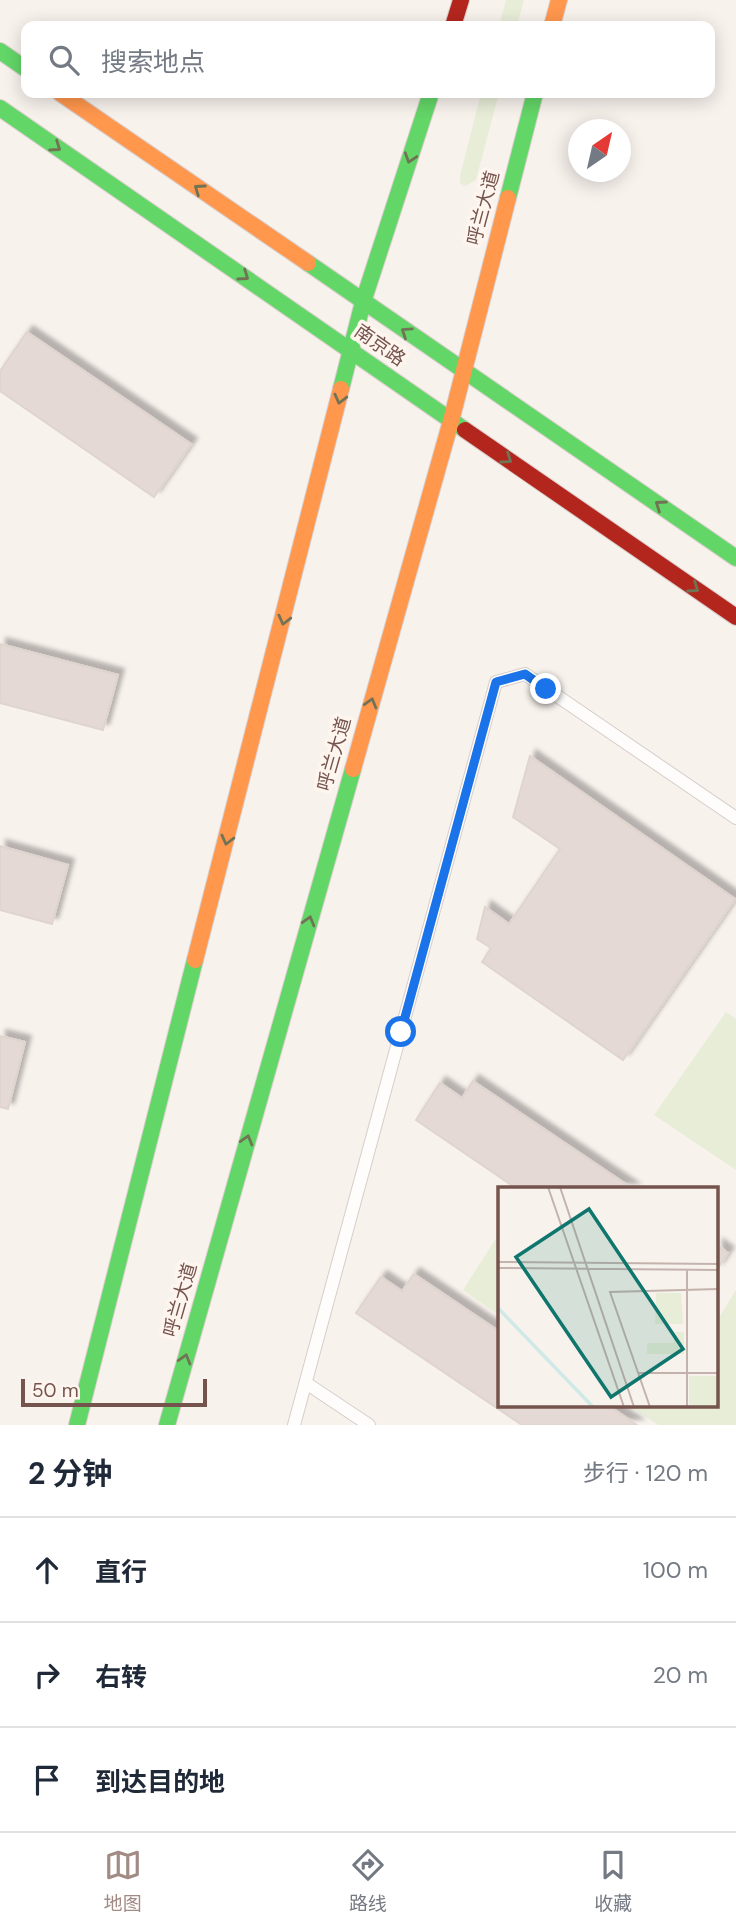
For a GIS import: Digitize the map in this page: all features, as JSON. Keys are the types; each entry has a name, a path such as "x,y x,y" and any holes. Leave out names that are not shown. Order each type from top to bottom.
{"main road":[{"path":"455,21 461,0"},
{"path":"553,21 559,0"},
{"path":"0,51 21,66"},
{"name":"南京路","path":"67,98 736,558"},
{"path":"77,1425 363,302 429,98"},
{"name":"呼兰大道","path":"167,1425 451,421 534,98"},
{"name":"南京路","path":"0,108 736,617"}],"lane":[{"path":"294,1425 496,682 525,674 736,818"},
{"path":"306,1382 369,1425"}],"green space":[{"path":"506,0 524,0 518,21 500,21"},
{"path":"480,98 498,98 476,180 465,186 460,183"},
{"path":"726,1012 736,1019 736,1170 654,1115"},
{"path":"498,1235 498,1315 463,1290"},
{"path":"736,1290 736,1425 658,1425 633,1408 718,1408 718,1319"}],"building":[{"path":"27,332 191,444 154,497 0,391 0,371"},
{"path":"0,644 118,675 103,730 0,703"},
{"path":"530,756 735,899 623,1060 482,962 491,948 477,939 485,907 509,924 560,849 513,817"},
{"path":"0,846 68,865 52,924 0,910"},
{"path":"0,1036 25,1042 8,1109 0,1107"},
{"path":"473,1081 630,1187 514,1187 416,1120 440,1083 462,1098"},
{"path":"718,1246 728,1253 718,1268"},
{"path":"414,1274 498,1331 498,1408 612,1408 637,1425 522,1425 356,1313 381,1277 402,1291"}],"traffic: fast":[{"path":"0,51 21,66"},
{"path":"341,389 363,302 429,98"},
{"path":"508,198 534,98"},
{"path":"0,108 465,430"},
{"path":"308,263 736,558"},
{"path":"167,1425 353,769"},
{"path":"77,1425 195,960"}],"traffic: slow":[{"path":"553,21 559,0"},
{"path":"67,98 308,263"},
{"path":"353,769 451,421 508,198"},
{"path":"195,960 341,389"}],"traffic: jam":[{"path":"455,21 461,0"},
{"path":"465,430 736,617"}],"route":[{"path":"401,1032 496,682 525,674 546,689"}]}
